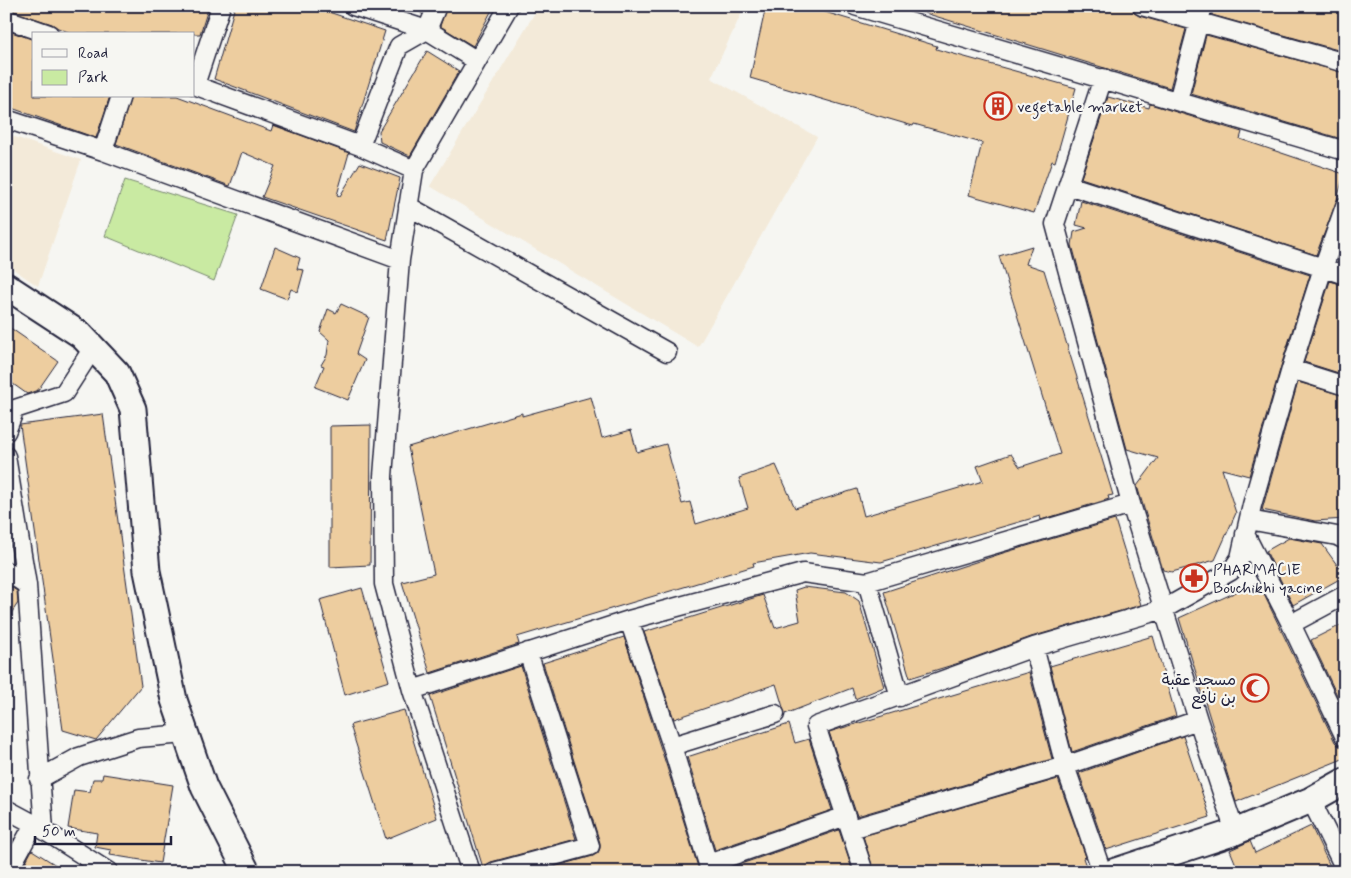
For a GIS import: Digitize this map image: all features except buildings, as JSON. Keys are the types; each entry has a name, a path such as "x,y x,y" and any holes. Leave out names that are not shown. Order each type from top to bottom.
{"street":[{"path":"195,82 221,6"},
{"path":"352,6 427,30 477,61"},
{"path":"360,146 399,46 427,30 437,6"},
{"path":"471,872 412,690 384,584 383,476 400,260 414,170 509,6"},
{"path":"855,6 1345,151"},
{"path":"1142,6 1201,14 1345,63"},
{"path":"1178,101 1201,14"},
{"path":"6,19 43,32"},
{"path":"1103,78 1055,224 1131,504 1235,832"},
{"path":"195,85 360,146 414,170"},
{"path":"103,152 120,98"},
{"path":"6,120 103,152 400,260"},
{"path":"1068,185 1345,275"},
{"path":"408,206 668,352"},
{"path":"864,872 816,726 1034,647 1164,609 1231,571 1240,558 1291,369 1322,268 1345,206"},
{"path":"6,286 81,335 117,373 133,410 147,571 174,700 204,787 247,872"},
{"path":"6,432 15,409 64,393 93,348"},
{"path":"1291,369 1345,386"},
{"path":"6,456 26,585 39,779 39,827 8,872"},
{"path":"412,690 629,620 803,573 867,582 1131,504"},
{"path":"1247,527 1337,536 1345,540"},
{"path":"1247,527 1345,737"},
{"path":"6,572 26,585"},
{"path":"867,582 900,696"},
{"path":"1291,624 1345,595"},
{"path":"629,620 672,746 708,864 848,822 1065,766 1198,720"},
{"path":"1034,647 1065,766 1102,872"},
{"path":"494,872 590,846 528,652"},
{"path":"672,746 775,714"},
{"path":"39,779 80,757 138,738 185,734"},
{"path":"1113,872 1235,832 1311,800 1345,781"},
{"path":"1311,800 1345,869"},
{"path":"6,809 39,827 109,872"}],"shaded area":[{"path":"539,6 745,6 711,78 817,137 698,347 430,186"},
{"path":"6,134 81,160 38,286 6,264"}],"green space":[{"path":"125,180 238,215 214,281 105,236"}],"place":[{"name":"vegetable market","path":"998,106"},
{"name":"PHARMACIE Bouchikhi yacine","path":"1194,578"},
{"name":"مسجد عقبة بن نافع","path":"1255,688"}]}
